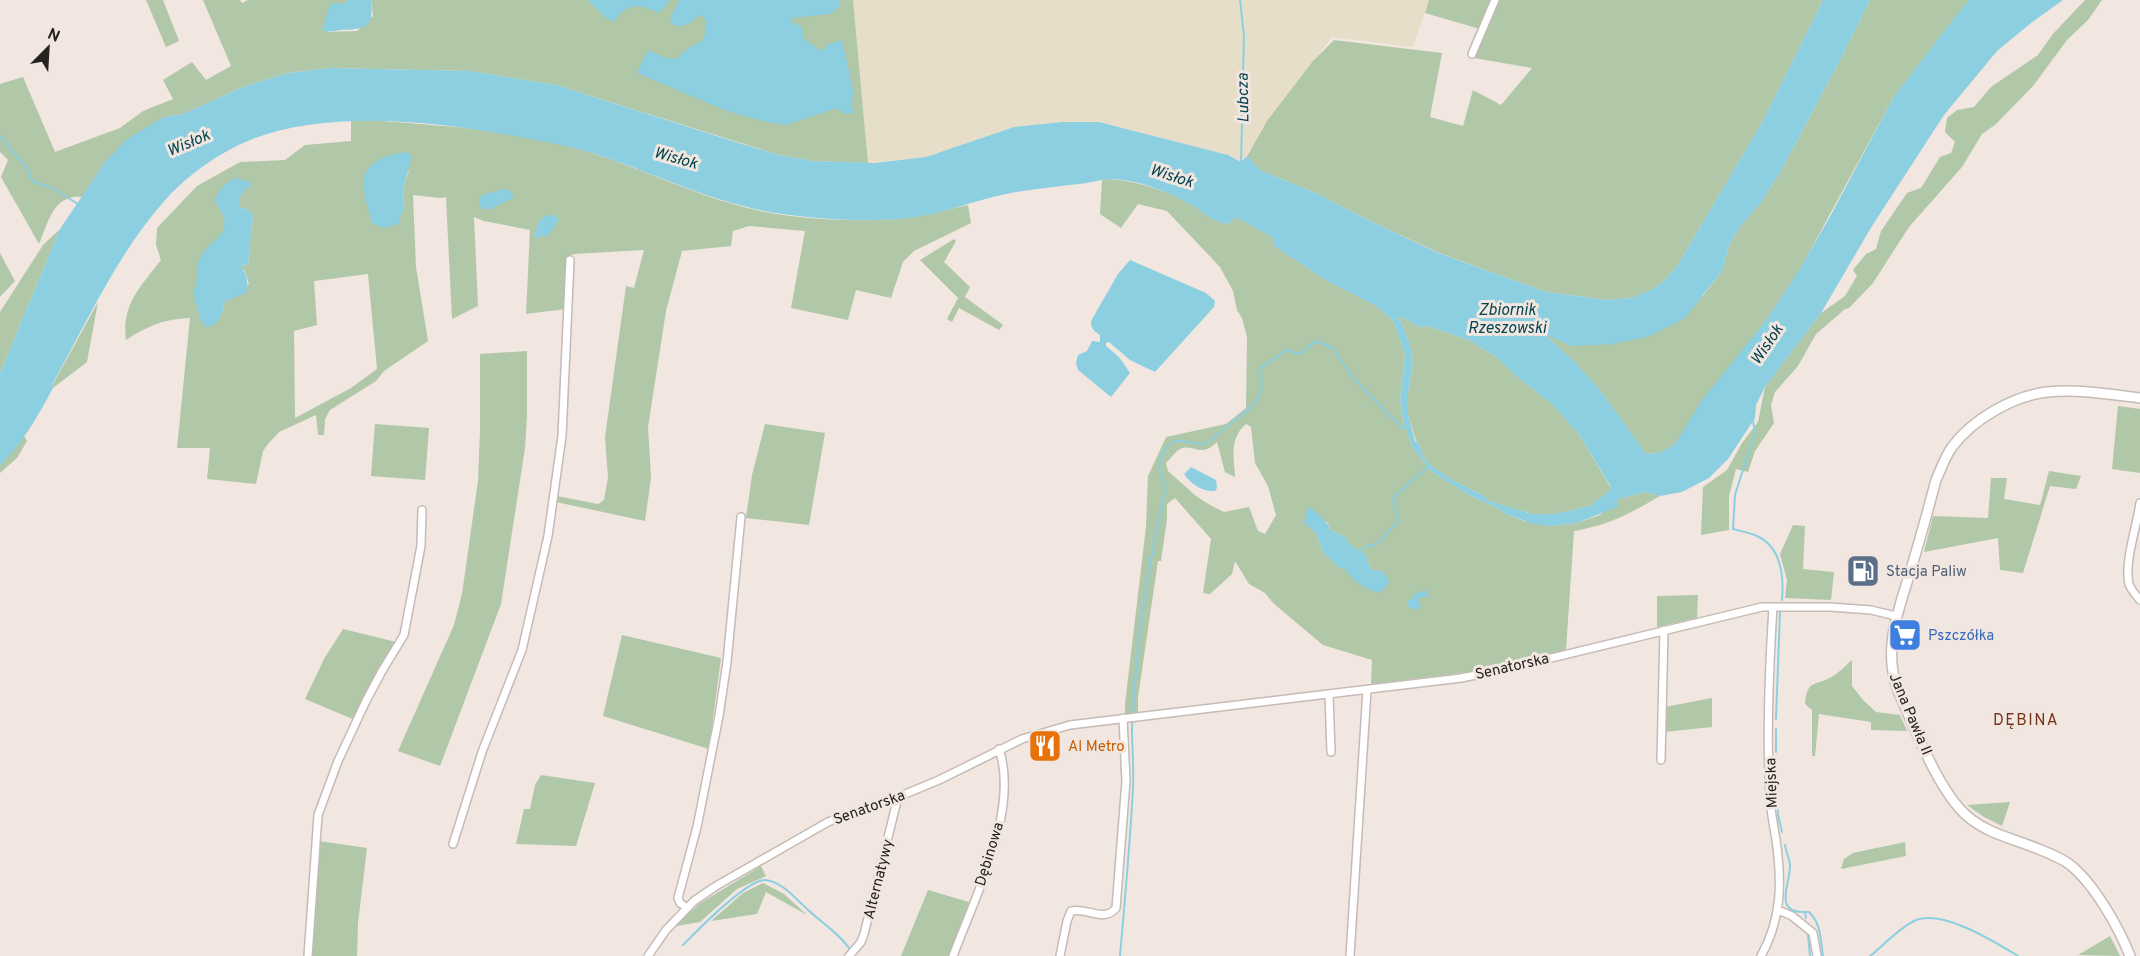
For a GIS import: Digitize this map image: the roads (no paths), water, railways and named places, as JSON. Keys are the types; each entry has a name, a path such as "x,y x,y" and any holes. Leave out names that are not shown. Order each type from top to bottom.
{"street":[{"path":"1472,54 1495,0"},
{"path":"453,844 482,752 522,650 541,567 555,495 562,436 570,260"},
{"name":"Jana Pawła II","path":"2130,956 2119,932 2096,895 2075,869 2057,857 1986,829 1953,802 1943,787 1893,678 1891,646 1896,616 1940,471 1952,447 1965,433 2002,407 2046,392 2080,392 2140,398"},
{"path":"2140,503 2131,549 2129,585 2140,600"},
{"path":"308,956 318,814 338,761 362,711 382,671 404,635 421,546 422,510"},
{"path":"687,908 680,903 678,898 697,827 719,716 727,662 741,517"},
{"name":"Senatorska","path":"648,956 666,930 694,901 828,822 939,780 1022,739 1070,725 1329,695 1486,673 1734,613 1773,607 1844,608 1871,610 1896,616"},
{"name":"Miejska","path":"1761,956 1774,929 1778,910 1779,869 1770,784 1769,679 1773,607"},
{"path":"1661,760 1664,630"},
{"path":"1350,956 1367,690"},
{"path":"1329,695 1330,752"},
{"path":"1060,956 1071,911 1081,910 1105,915 1112,913 1116,908 1126,781 1123,718"},
{"name":"Dębinowa","path":"953,956 981,884 1000,822 1004,773 999,749"},
{"name":"Alternatywy","path":"849,956 861,942 864,934 898,797"},
{"path":"1778,910 1792,916 1813,933 1817,956"}],"water":[{"path":"346,0 371,0 372,9 369,22 357,29 329,32 322,30 330,4 348,3"},
{"path":"588,0 670,0 659,13 634,6 623,10 614,22 605,17"},
{"path":"679,0 839,0 839,7 830,14 790,18 794,24 802,26 803,38 821,51 829,44 842,40 854,94 851,102 854,113 845,114 837,108 785,125 767,122 727,111 637,73 648,50 666,58 677,59 686,50 703,40 706,27 703,15 683,26 672,24 670,19"},
{"path":"1823,0 1870,0 1782,169 1760,204 1740,227 1730,243 1722,271 1685,318 1650,336 1613,344 1572,346 1544,334 1575,362 1603,394 1646,454 1659,453 1675,444 1702,400 1767,319 1798,272 1832,213 1893,98 1969,0 2063,0 1997,51 1944,115 1872,226 1821,313 1765,387 1756,405 1755,418 1728,459 1709,478 1682,492 1660,496 1645,492 1618,499 1617,507 1577,523 1549,526 1534,524 1503,513 1502,510 1469,495 1431,471 1413,448 1403,421 1400,400 1405,354 1393,320 1376,306 1329,282 1274,246 1274,238 1236,217 1229,224 1222,223 1188,203 1152,187 1132,181 1108,179 1006,194 916,217 866,220 815,218 757,210 709,196 592,153 565,146 456,127 387,121 318,124 286,129 255,138 208,163 186,180 167,198 133,241 91,312 36,419 16,448 0,465 0,373 60,229 105,162 127,139 164,117 183,114 243,87 288,73 330,68 470,71 556,85 779,155 813,161 874,163 926,157 1014,127 1062,122 1099,122 1228,155 1241,162 1247,156 1260,170 1318,194 1436,252 1546,292 1607,300 1631,298 1651,290 1664,281 1677,266 1763,121","holes":["1402,317 1419,327 1428,326 1471,341 1496,357 1552,404 1578,433 1611,487 1610,490 1590,506 1555,514 1532,514 1489,501 1429,464 1419,444 1415,441 1408,415 1408,393 1413,362 1410,345 1401,321 1397,319"]},
{"path":"407,152 412,157 404,185 403,210 398,224 383,228 372,223 364,190 366,172 381,159"},
{"path":"235,178 250,182 251,186 243,192 239,203 239,207 253,215 248,265 241,266 247,279 247,289 246,293 225,301 217,321 205,327 193,292 198,264 202,254 224,228 222,213 215,201 218,193 222,187"},
{"path":"505,189 512,192 514,197 491,209 481,209 479,200 482,195"},
{"path":"546,215 554,215 559,220 548,236 534,238 539,221"},
{"path":"1130,260 1206,293 1215,301 1214,307 1155,372 1130,360 1109,342 1106,343 1106,346 1119,357 1130,373 1111,397 1078,370 1076,363 1078,355 1087,351 1092,341 1100,342 1100,335 1093,330 1091,321 1118,274"},
{"path":"1191,467 1216,480 1215,491 1201,489 1190,481 1184,474"},
{"path":"1311,507 1325,520 1330,530 1345,537 1349,544 1365,554 1371,570 1382,571 1389,580 1388,585 1379,593 1360,584 1323,552 1316,533 1304,523 1308,508"},
{"path":"1425,590 1429,596 1418,598 1421,607 1413,610 1408,606 1408,600 1413,598 1414,594"}],"waterway":[{"name":"Lubcza","path":"1240,0 1244,36 1241,165"},
{"path":"0,136 27,169 33,182 50,187 78,204"},
{"path":"1120,956 1133,788 1134,692 1145,595 1164,494 1160,470 1162,455 1172,442 1199,444 1211,440 1249,409 1259,397 1261,389 1259,369 1287,350 1298,354 1316,341 1333,348 1352,377 1401,427 1407,428"},
{"path":"1753,421 1755,432 1735,495 1733,529 1757,536 1771,547 1781,572 1782,600"},
{"path":"1360,551 1367,546 1377,544 1398,521 1393,497 1428,467"},
{"path":"1776,719 1780,613"},
{"path":"1776,729 1776,752"},
{"path":"1776,766 1778,815 1782,832"},
{"path":"1785,845 1790,864 1786,902 1789,908 1805,912 1806,918"},
{"path":"683,945 747,887 766,880 788,891 836,934 851,951"},
{"path":"1806,912 1809,912 1818,927 1823,956"},
{"path":"1870,956 1908,924 1925,918 1938,919 1968,928 2018,956"},
{"path":"1808,935 1810,956"}],"place":[{"name":"Stacja Paliw","path":"1863,571"},
{"name":"Pszczółka","path":"1905,635"},
{"name":"Al Metro","path":"1045,746"}],"district":[{"name":"DĘBINA","path":"2026,719"}],"water label":[{"name":"Wisłok","path":"188,142"},
{"name":"Wisłok","path":"676,157"},
{"name":"Wisłok","path":"1172,175"},
{"name":"Zbiornik Rzeszowski","path":"1507,318"},
{"name":"Wisłok","path":"1766,344"}]}
